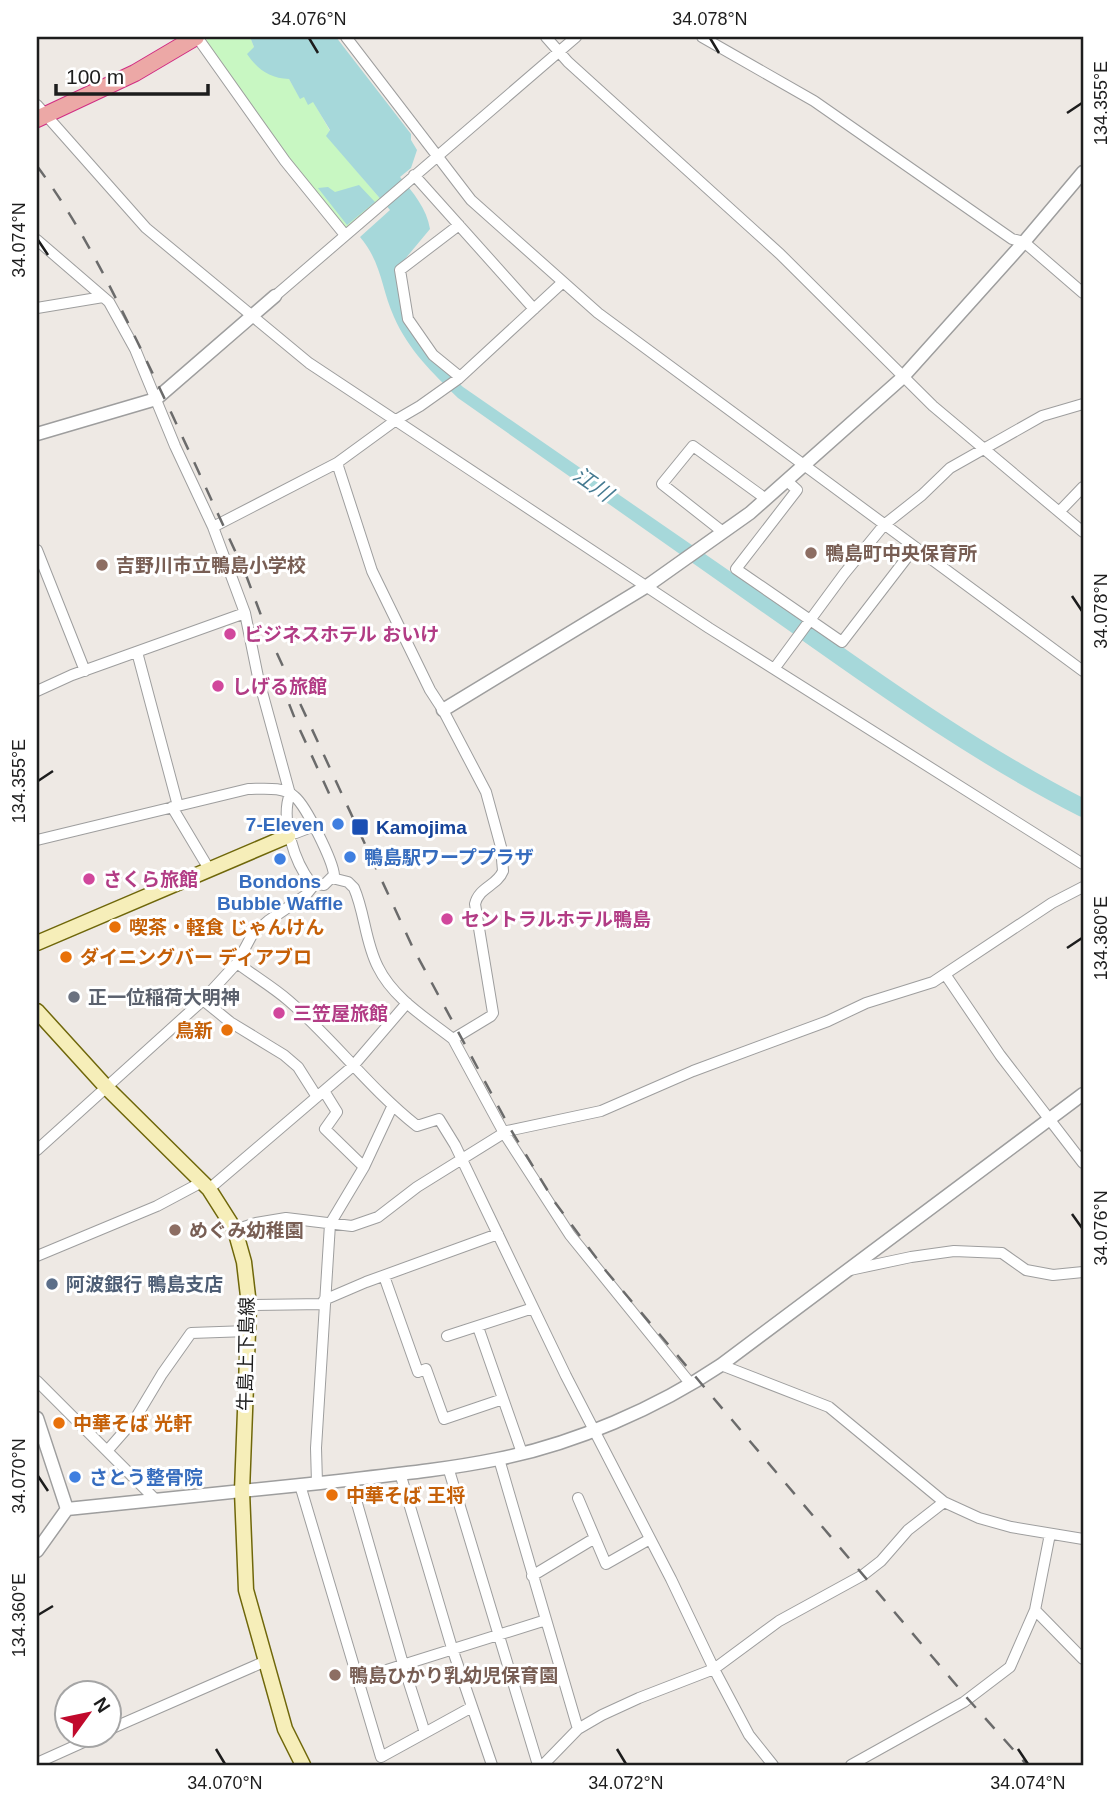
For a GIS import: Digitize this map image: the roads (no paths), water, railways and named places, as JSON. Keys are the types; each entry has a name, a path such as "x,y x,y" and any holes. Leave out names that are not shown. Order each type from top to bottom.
{"highway":[{"path":"39,113 135,73 197,37"}],"main road":[{"path":"37,943 288,836"},
{"name":"牛島上下島線","path":"37,1011 107,1088 205,1186 234,1230 244,1262 249,1305 242,1492 246,1590 285,1729 303,1765"}],"street":[{"path":"197,37 285,161 345,235"},
{"path":"346,37 471,200 597,313 1083,671"},
{"path":"546,37 559,52 780,254 902,378 1083,532"},
{"path":"37,434 156,400 576,37"},
{"path":"702,37 814,101 1000,231 1012,239 1024,242 1083,293"},
{"path":"39,113 146,228 309,363 774,669 1083,864"},
{"path":"443,710 648,586 766,499 902,378 1083,172"},
{"path":"412,177 534,309"},
{"path":"459,226 400,270 408,319 433,355 459,378"},
{"path":"37,240 109,302 135,349 213,527 245,613 258,677 290,794 287,801 288,836 308,880 314,885 324,885 332,878 333,867 314,826 296,797 290,794 275,789 247,789 37,840"},
{"path":"213,527 337,463 442,390 459,378 563,282"},
{"path":"37,307 103,297"},
{"path":"774,669 844,573 884,525 922,495 950,468 1042,416 1083,404"},
{"path":"723,532 662,484 693,446 766,499"},
{"path":"337,463 372,571 430,690 486,792 494,814 504,866 502,876 479,893 475,904 492,1013 453,1039"},
{"path":"787,481 797,490 736,569 842,642 915,547"},
{"path":"1060,511 1083,487"},
{"path":"37,550 85,671"},
{"path":"37,691 245,613"},
{"path":"138,652 175,807 209,869"},
{"path":"288,836 314,826"},
{"path":"332,878 348,882 354,888 377,966 389,984 407,1003 453,1039 504,1133 570,1235 690,1383"},
{"path":"37,1150 203,1000 237,963 252,935 306,895 314,885"},
{"path":"234,1230 286,1218 352,1226 378,1217 417,1187 504,1133 601,1111 693,1071 828,1021 866,1003 933,982 1052,903 1083,887"},
{"path":"237,963 289,1001 392,1107 417,1126 439,1119 455,1145 594,1431 714,1669 749,1735 773,1765"},
{"path":"945,974 1000,1055 1083,1163"},
{"path":"203,1000 230,1022 284,1055 298,1068 337,1112 325,1129 364,1167"},
{"path":"37,1256 205,1186 353,1066 407,1003"},
{"path":"37,1550 67,1509 242,1492 448,1467 499,1459 594,1431 721,1365 1083,1094"},
{"path":"317,1483 316,1448 330,1224 364,1167 392,1107"},
{"path":"249,1305 324,1302 384,1276 498,1234"},
{"path":"846,1271 954,1251 1002,1253 1026,1270 1053,1275 1083,1272"},
{"path":"384,1276 418,1372 425,1369 444,1419 503,1399"},
{"path":"447,1336 534,1308"},
{"path":"478,1327 522,1453"},
{"path":"107,1451 135,1419 191,1333 248,1331"},
{"path":"721,1365 829,1407 944,1502 1000,1524 1083,1539"},
{"path":"37,1381 156,1500"},
{"path":"38,1424 67,1509"},
{"path":"499,1459 578,1729"},
{"path":"448,1467 538,1765"},
{"path":"400,1474 452,1648 492,1765"},
{"path":"350,1479 425,1733"},
{"path":"300,1485 381,1757 472,1707"},
{"path":"578,1498 606,1564 650,1539"},
{"path":"543,1765 578,1729 602,1714 714,1669 779,1621 863,1575 881,1561 908,1530 944,1502"},
{"path":"851,1765 964,1702 1010,1667 1035,1610 1050,1534"},
{"path":"532,1576 595,1538"},
{"path":"1035,1610 1083,1659"},
{"path":"358,1679 546,1619"},
{"path":"122,1724 265,1661"},
{"path":"37,1763 65,1750"}],"water":[{"path":"250,37 336,37 411,134 411,140 417,150 411,168 400,177 423,208 430,229 395,271 406,324 426,353 463,387 828,639 815,649 458,398 439,379 414,351 400,329 373,256 360,237 390,210 326,136 330,130 313,102 308,105 304,97 300,99 289,79 270,75 251,60 247,54 254,47"},
{"path":"359,185 375,202 347,225 318,188 328,187 335,192"}],"waterway":[{"name":"江川","path":"803,630 975,747 1083,808"}],"railway":[{"path":"37,166 79,229 114,296 250,583"},
{"path":"246,575 268,634 413,948 511,1130 554,1201 606,1271 1027,1765"},
{"path":"279,678 332,800"}],"place":[{"name":"鴨島町中央保育所","path":"811,553"},
{"name":"吉野川市立鴨島小学校","path":"102,565"},
{"name":"ビジネスホテル おいけ","path":"230,634"},
{"name":"しげる旅館","path":"218,686"},
{"name":"7-Eleven","path":"338,824"},
{"name":"Kamojima","path":"360,827"},
{"name":"鴨島駅ワーププラザ","path":"350,857"},
{"name":"Bondons Bubble Waffle","path":"280,859"},
{"name":"さくら旅館","path":"89,879"},
{"name":"セントラルホテル鴨島","path":"447,919"},
{"name":"喫茶・軽食 じゃんけん","path":"115,927"},
{"name":"ダイニングバー ディアブロ","path":"66,957"},
{"name":"正一位稲荷大明神","path":"74,997"},
{"name":"三笠屋旅館","path":"279,1013"},
{"name":"鳥新","path":"227,1030"},
{"name":"めぐみ幼稚園","path":"175,1230"},
{"name":"阿波銀行 鴨島支店","path":"52,1284"},
{"name":"中華そば 光軒","path":"59,1423"},
{"name":"さとう整骨院","path":"75,1477"},
{"name":"中華そば 王将","path":"332,1495"},
{"name":"鴨島ひかり乳幼児保育園","path":"335,1675"}]}
